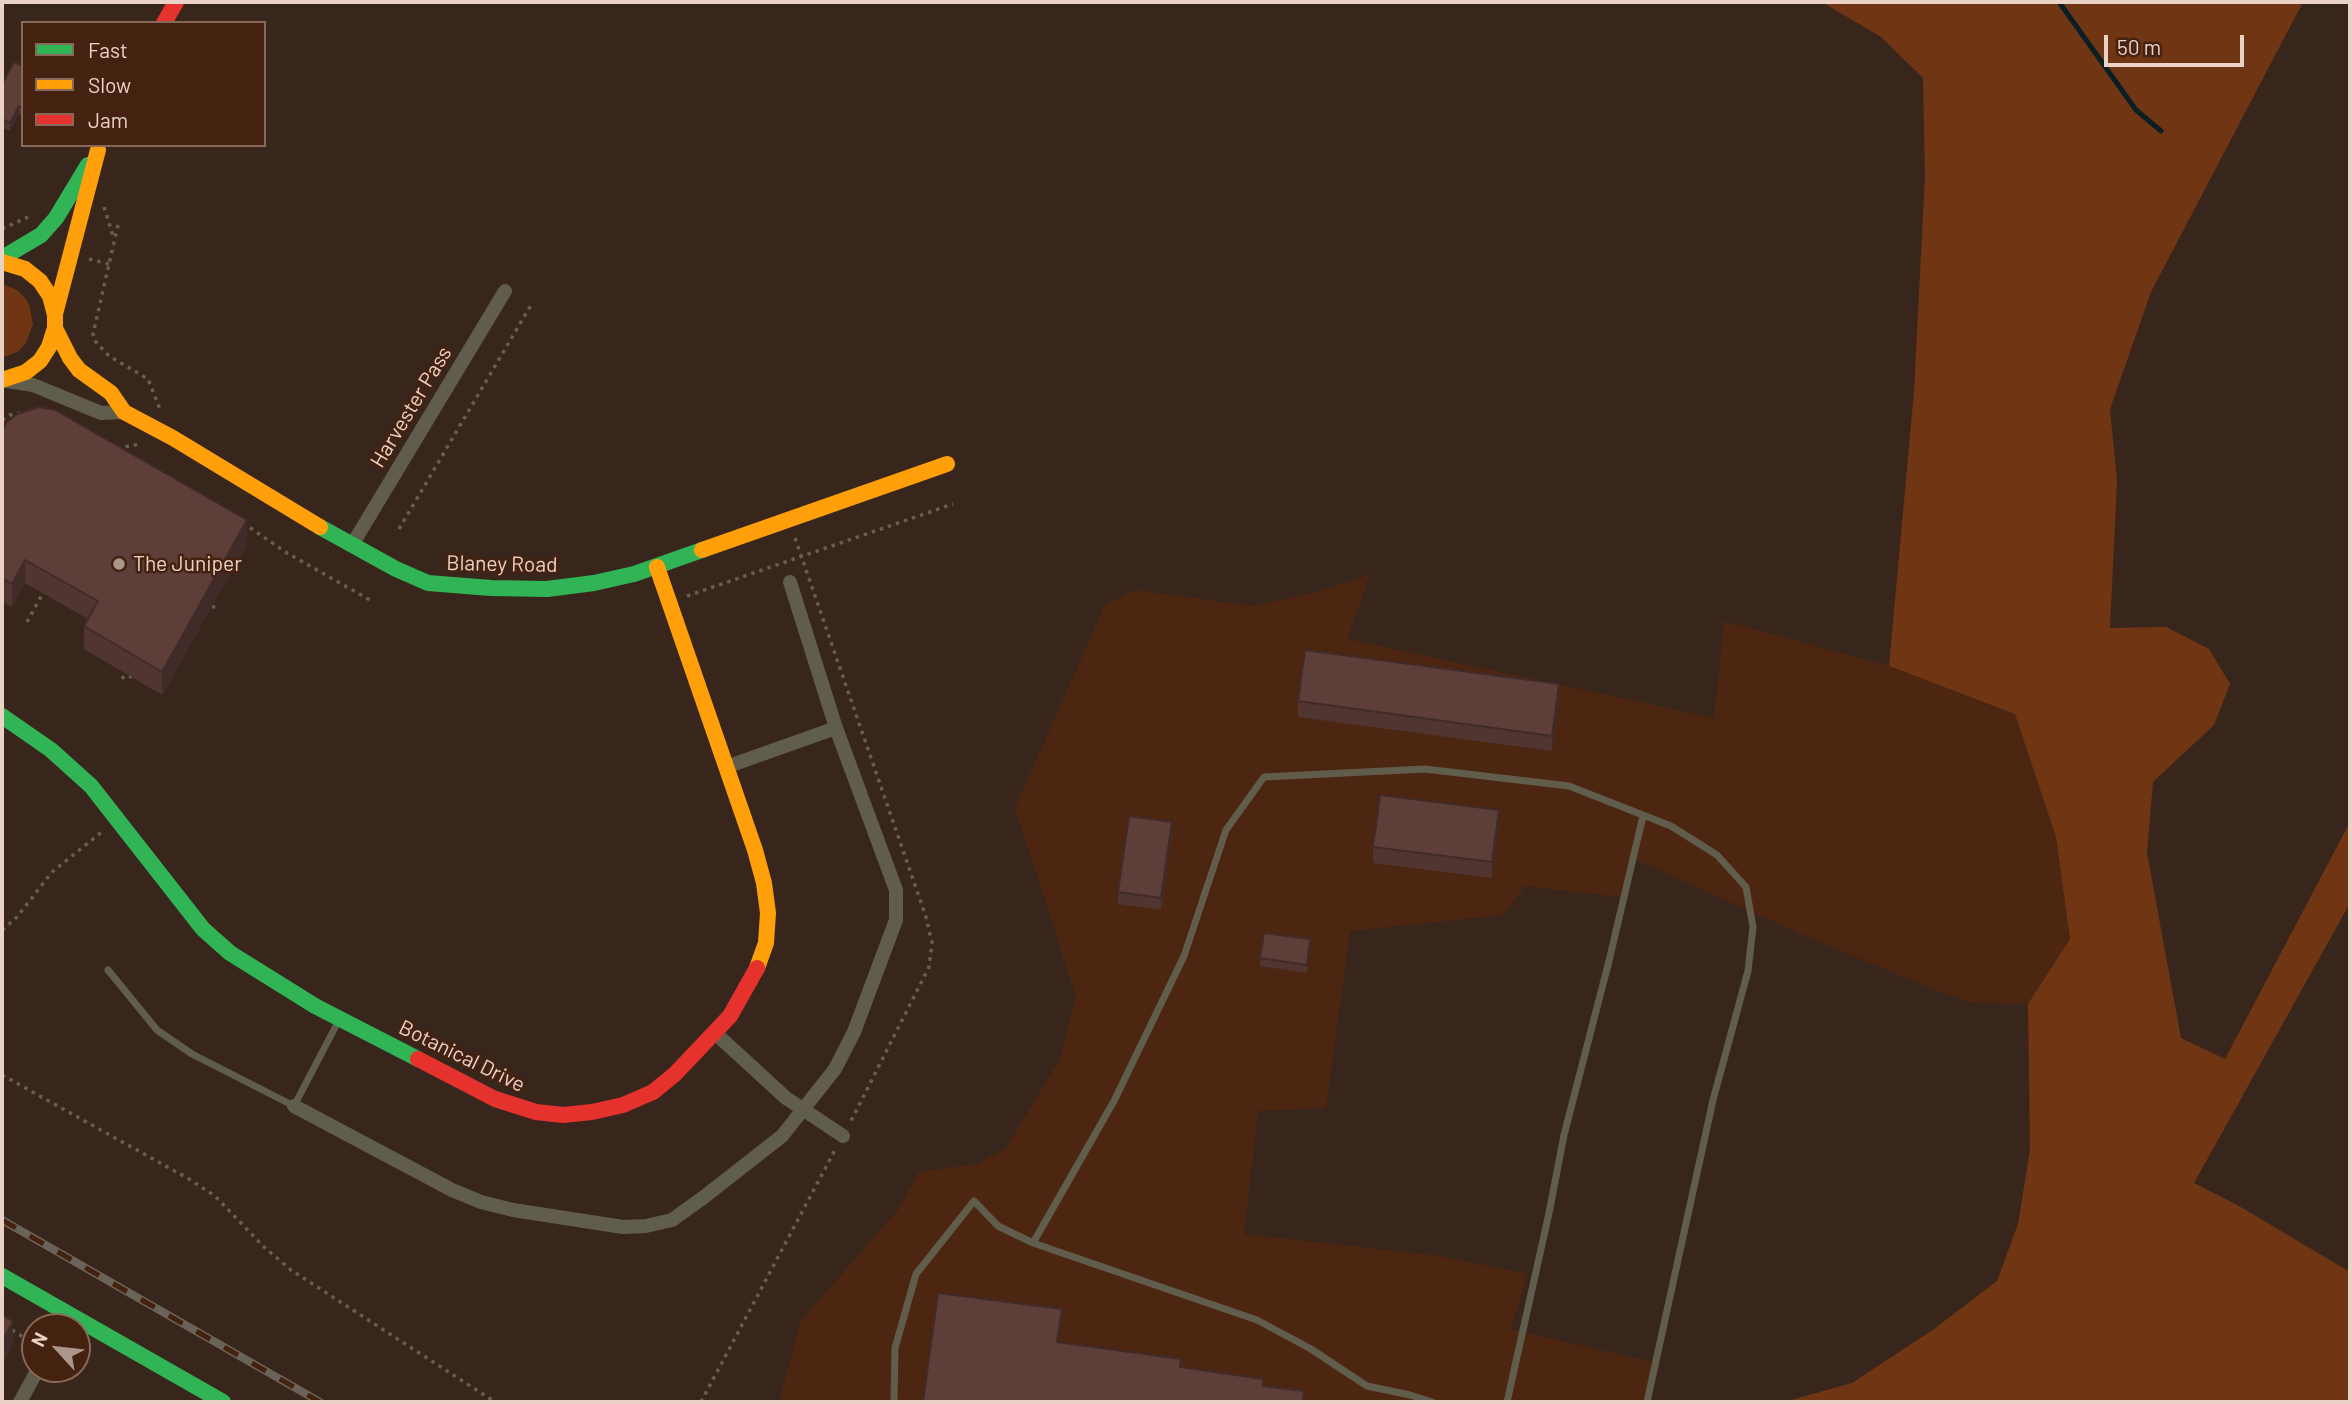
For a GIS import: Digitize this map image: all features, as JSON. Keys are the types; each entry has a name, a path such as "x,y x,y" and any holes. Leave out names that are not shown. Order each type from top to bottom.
{"street":[{"path":"165,21 176,2"},
{"path":"2,260 41,235 56,218 99,147"},
{"path":"2,380 26,372 40,361 49,347 99,147"},
{"name":"Blaney Road","path":"2,260 25,269 40,281 50,296 55,321 70,358 79,370 111,393 124,412 173,438 352,545 428,583 547,589 594,583 657,567 947,464"},
{"name":"Harvester Pass","path":"352,545 505,291"},
{"name":"Blaney Road","path":"2,380 33,385 101,413 124,412"},
{"name":"Botanical Drive","path":"2,716 51,750 91,786 203,929 230,953 284,989 495,1099 536,1112 563,1115 623,1105 653,1092 675,1074 735,1009 756,971 766,943 768,913 764,883 755,850 657,567"},
{"path":"294,1106 452,1190 481,1202 513,1210 623,1227 646,1226 671,1220 782,1136 835,1069 854,1032 896,920 896,890 836,728 790,582"},
{"path":"726,767 836,728"},
{"path":"715,1033 802,1110 843,1136"},
{"path":"2,1276 54,1313"},
{"path":"91,1334 223,1402"},
{"path":"20,1402 30,1383"}],"lane":[{"path":"1033,1243 1114,1101 1184,956 1226,830 1264,777 1424,769 1569,786 1671,826 1717,855 1746,887 1753,927 1748,971 1713,1100 1647,1402"},
{"path":"1507,1402 1564,1135 1643,816"},
{"path":"108,970 157,1030 192,1054 294,1106 339,1019"},
{"path":"894,1402 895,1348 916,1274 974,1201 998,1226 1033,1243 1257,1320 1311,1349 1367,1386 1432,1402"}],"path":[{"path":"103,207 114,239"},
{"path":"2,229 27,218"},
{"path":"118,225 93,334 94,340 109,356 148,379 160,407"},
{"path":"80,257 109,264"},
{"path":"399,528 531,305"},
{"path":"2,420 21,412 36,412"},
{"path":"127,454 117,448 143,443"},
{"path":"692,594 953,504"},
{"path":"238,520 287,553 370,600"},
{"path":"27,622 43,593"},
{"path":"212,606 219,610"},
{"path":"122,679 124,676 135,677"},
{"path":"2,930 17,918 52,872 104,830"},
{"path":"2,1075 215,1196 264,1247 291,1270 495,1402"},
{"path":"701,1402 834,1153"},
{"path":"10,1330 21,1336"}],"shaded area":[{"path":"1822,2 2303,2 2151,292 2110,409 2117,481 2110,628 2166,627 2209,649 2230,684 2214,725 2153,782 2147,853 2181,1038 2225,1059 2350,822 2350,903 2194,1183 2239,1206 2350,1272 2350,1402 1784,1402 1852,1383 1934,1329 1997,1281 2018,1224 2030,1150 2028,1004 2070,939 2056,837 2015,714 1889,666 1914,391 1925,177 1923,78 1881,37"},
{"path":"2,284 17,290 23,296 29,304 33,324 26,343 19,351 2,358"},
{"path":"1370,575 1347,639 1714,718 1724,621 1889,666 2015,714 2056,837 2070,940 2028,1004 1974,1003 1930,988 1810,938 1632,858 1620,897 1525,886 1503,915 1350,931 1326,1108 1258,1111 1244,1234 1440,1256 1528,1274 1511,1329 1660,1364 1645,1401 1650,1402 779,1402 800,1322 898,1210 919,1172 976,1164 1005,1149 1060,1059 1076,996 1015,808 1105,605 1135,590 1252,606 1317,592"}],"building":[{"path":"14,62 21,65 21,107 10,123 2,119 2,85"},
{"name":"The Juniper","path":"39,407 55,410 247,520 162,672 84,626 98,601 25,560 12,584 2,578 2,432 6,423 17,414"},
{"path":"1305,650 1559,684 1552,736 1298,701"},
{"path":"1380,795 1499,810 1492,862 1373,847"},
{"path":"1129,816 1172,822 1161,898 1118,892"},
{"path":"1264,933 1310,939 1307,965 1260,958"},
{"path":"938,1293 1062,1309 1057,1342 1181,1359 1180,1367 1263,1379 1263,1386 1304,1391 1303,1400 1320,1402 923,1402"},
{"path":"2,1315 13,1321 2,1342"}],"waterway":[{"path":"2059,2 2136,110 2161,131"}],"railway":[{"path":"2,1220 320,1402"}],"traffic: fast":[{"path":"2,258 41,235 56,218 88,165"},
{"path":"320,527 396,569 428,583 491,588 547,589 594,583 634,574 702,550"},
{"path":"2,716 51,750 91,786 203,929 230,953 315,1006 418,1059"},
{"path":"2,1276 223,1402"}],"traffic: slow":[{"path":"55,314 98,150"},
{"path":"2,262 25,269 40,281 50,296 55,315 55,328 49,347 40,361 26,372 2,380"},
{"path":"55,328 79,370 111,393 124,412 173,438 320,527"},
{"path":"702,550 947,464"},
{"path":"657,567 764,883 768,913 766,943 757,968"}],"traffic: jam":[{"path":"165,21 176,2"},
{"path":"418,1059 495,1099 536,1112 563,1115 623,1105 653,1092 675,1074 730,1016 757,968"}],"place":[{"name":"The Juniper","path":"119,564"}]}
